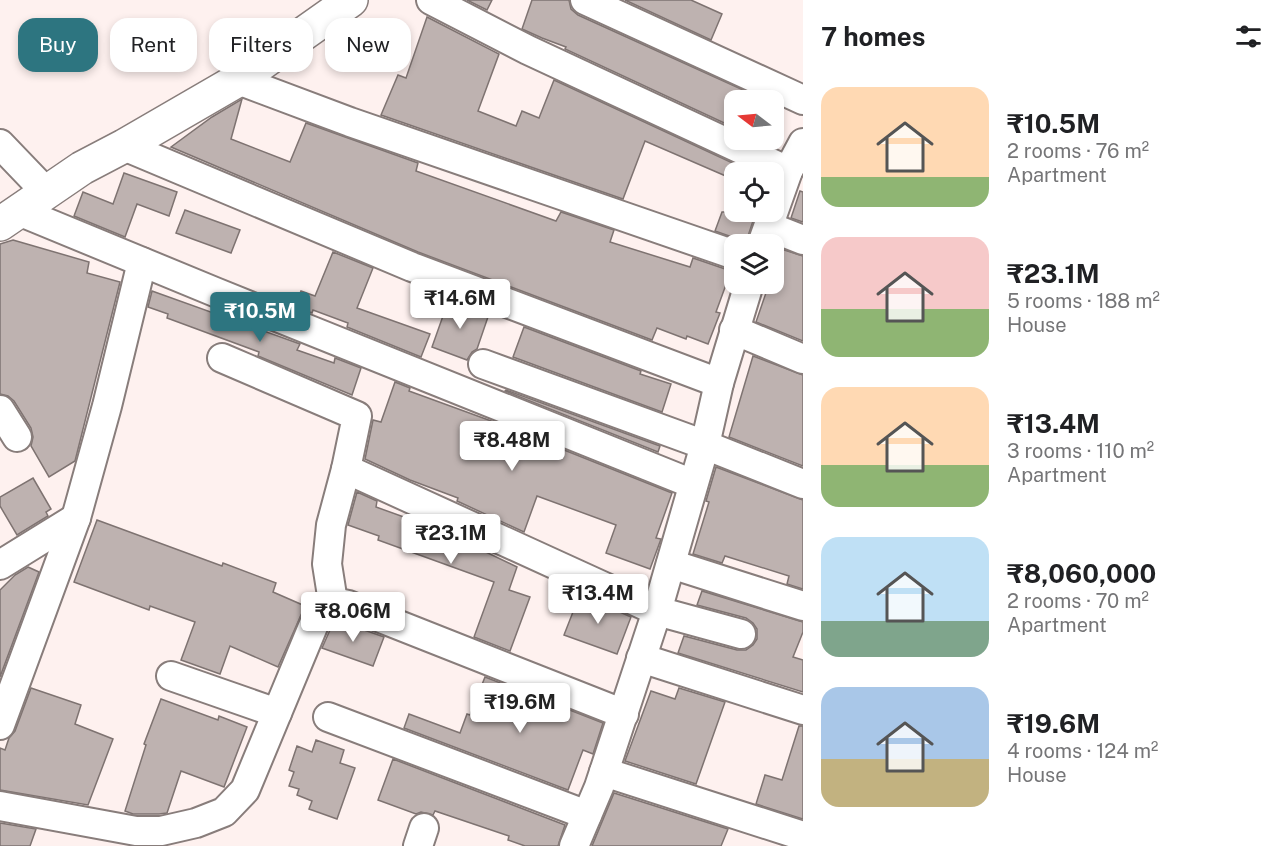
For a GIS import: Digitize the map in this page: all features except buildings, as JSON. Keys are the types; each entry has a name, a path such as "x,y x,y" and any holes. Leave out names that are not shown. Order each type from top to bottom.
{"main road":[{"path":"23,210 82,168 238,80 351,0"}],"street":[{"path":"431,0 528,50 788,171"},
{"path":"585,0 803,100"},
{"path":"238,80 350,122 724,251"},
{"path":"767,234 788,171 803,143"},
{"path":"0,144 23,210 142,262 693,484"},
{"path":"124,146 412,267 719,383"},
{"path":"784,238 803,240"},
{"path":"0,724 76,518 107,406 142,262"},
{"path":"574,846 604,772 657,611 705,445 719,383 745,294"},
{"path":"734,330 803,359"},
{"path":"222,358 357,417 331,525 327,564 333,602"},
{"path":"483,364 705,445 803,484"},
{"path":"0,410 17,437"},
{"path":"346,469 657,611 741,634"},
{"path":"0,565 76,518"},
{"path":"671,564 803,606"},
{"path":"0,806 136,831 159,838 224,812 245,789 314,624 321,610 333,602 348,605 624,714"},
{"path":"641,658 803,710"},
{"path":"171,676 277,713"},
{"path":"328,717 587,815"},
{"path":"604,772 800,835"}]}
